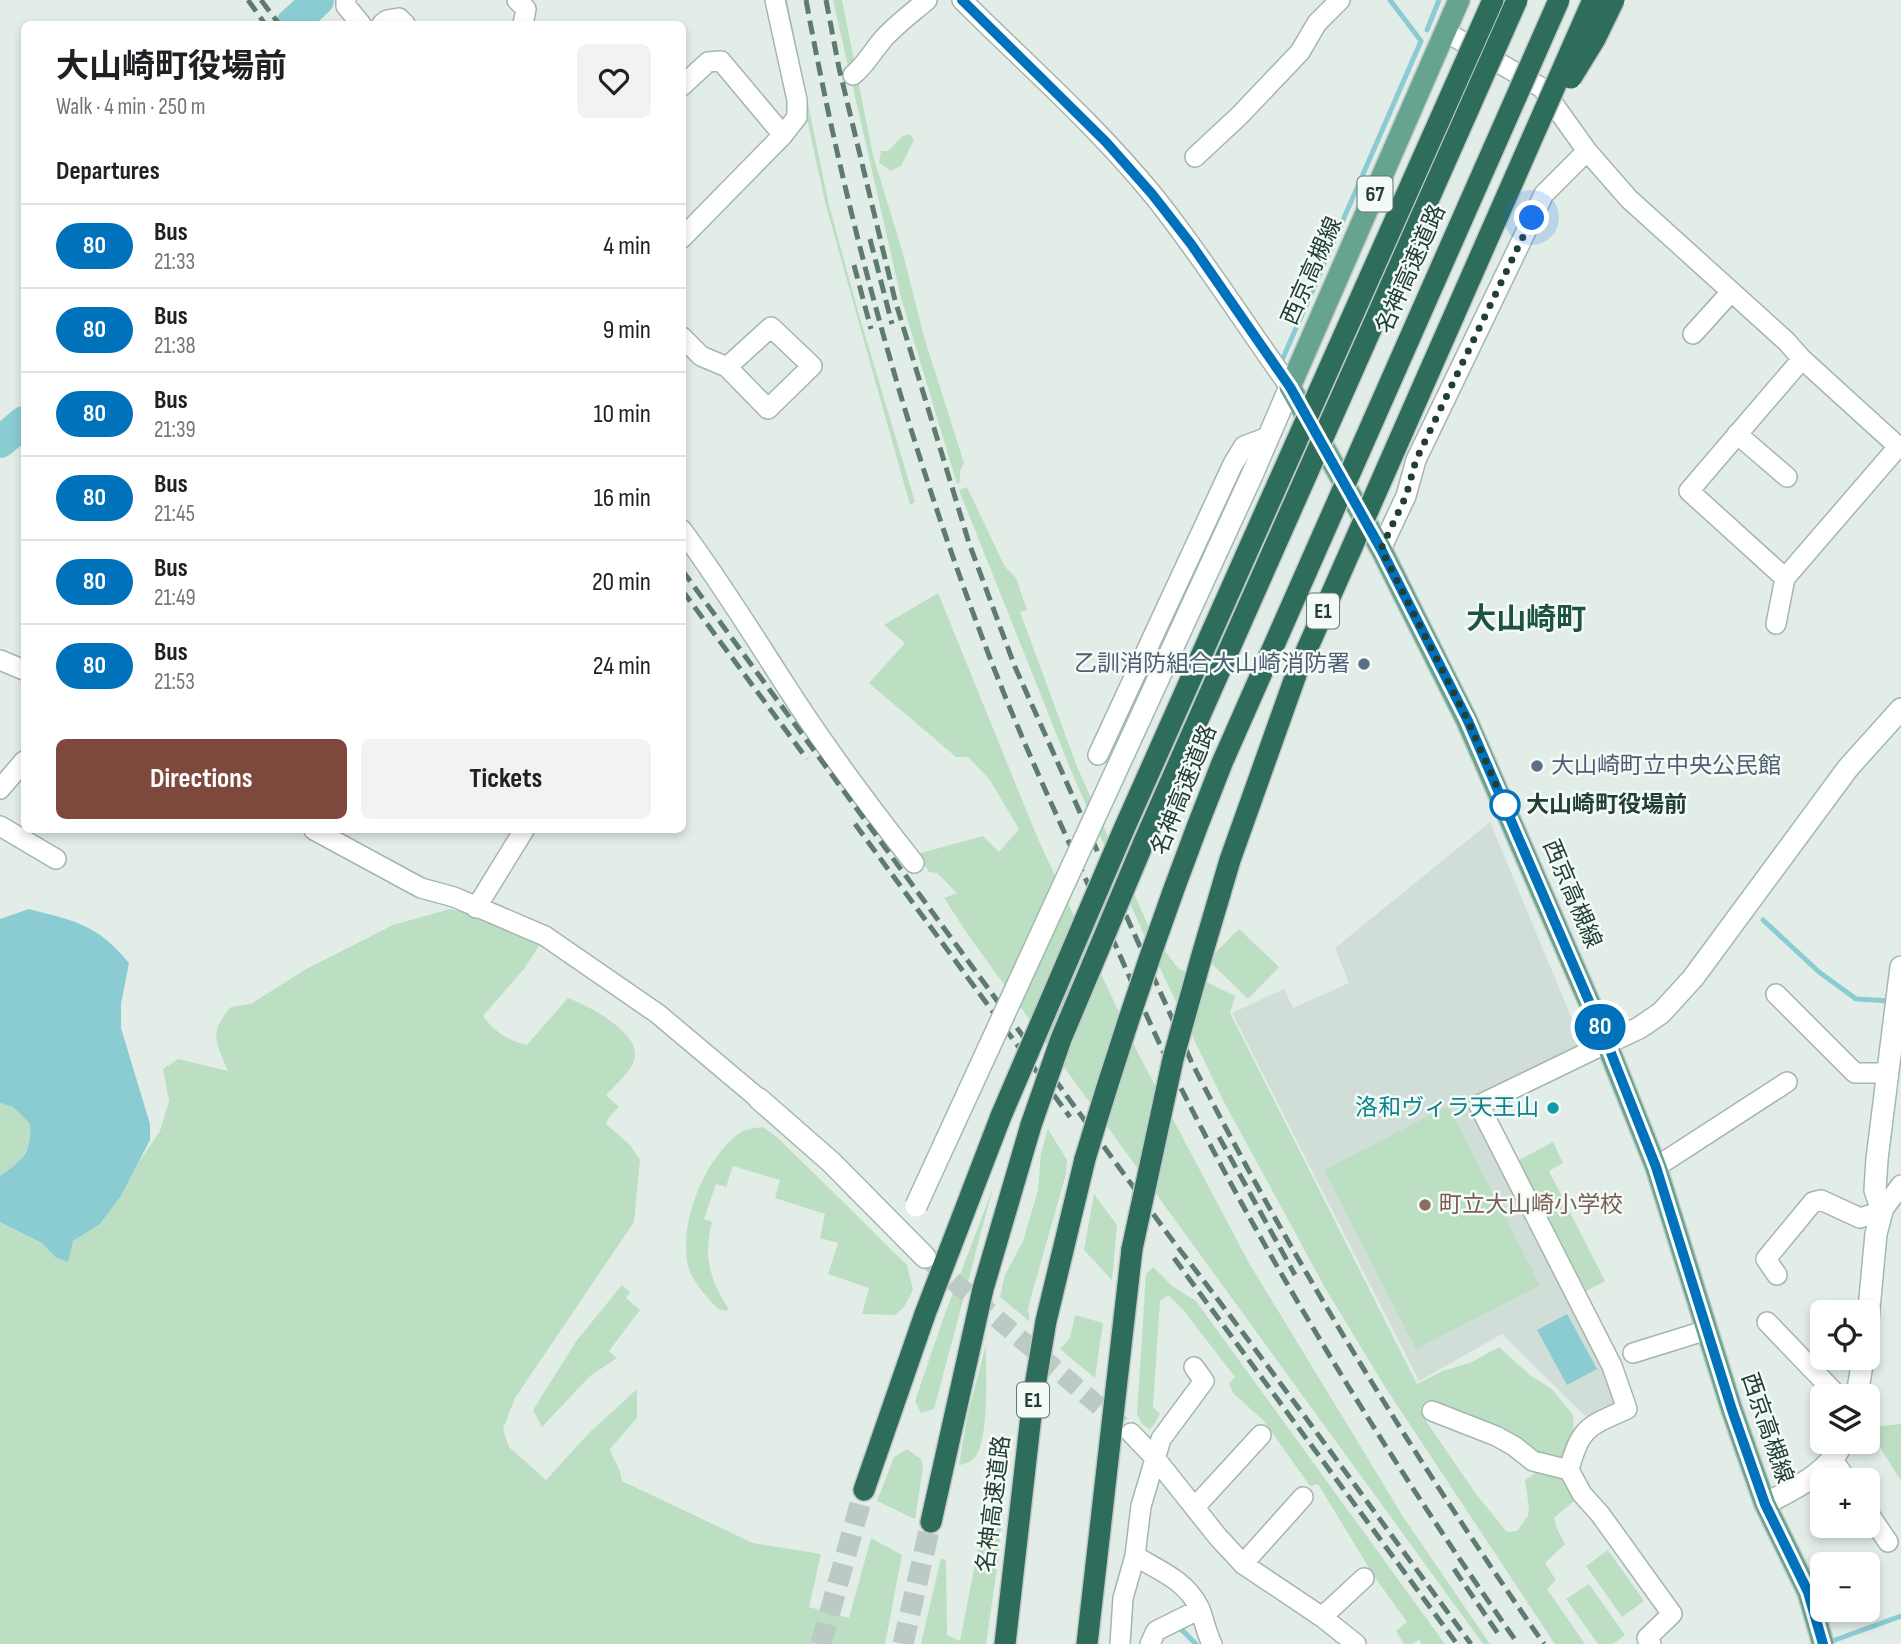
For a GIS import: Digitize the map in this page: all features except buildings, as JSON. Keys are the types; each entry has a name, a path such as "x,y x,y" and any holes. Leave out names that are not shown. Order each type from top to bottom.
{"highway":[{"name":"名神高速道路","path":"864,1490 925,1314 1001,1116 1118,842 1492,0"},
{"name":"名神高速道路","path":"931,1522 983,1289 1031,1125 1071,1016 1143,844 1517,0"},
{"name":"名神高速道路","path":"1005,1644 1021,1490 1046,1321 1085,1159 1151,949 1212,789 1272,647 1559,0"},
{"name":"E1","path":"1087,1644 1132,1249 1173,1059 1230,860 1297,672 1593,0"},
{"path":"1530,142 1595,39 1614,0"}],"main road":[{"name":"西京高槻線","path":"1459,0 1290,387 1381,549 1468,721 1607,1043 1656,1167 1765,1504 1808,1592 1821,1643"}],"street":[{"path":"346,0 345,6 358,21"},
{"path":"517,0 526,9 524,21"},
{"path":"686,234 783,135 797,117 797,100 775,0"},
{"path":"853,75 864,66 869,55 888,34 927,0"},
{"path":"903,1234 1290,387 1204,261 1152,194 1106,142 962,0"},
{"path":"1195,157 1239,116 1300,52 1317,23 1340,0"},
{"path":"386,21 399,18 402,21"},
{"path":"1446,32 1542,88 1587,151 1629,199 1900,448 1784,578 1776,624"},
{"path":"686,82 708,62 721,61 783,135"},
{"path":"1381,549 1406,496 1416,460 1544,194 1587,151"},
{"path":"1693,334 1731,292"},
{"path":"686,341 702,356 727,367"},
{"path":"1784,578 1689,491 1802,359"},
{"path":"1737,434 1787,477"},
{"path":"1098,755 1233,464 1244,446 1268,438"},
{"path":"686,536 823,740 914,863"},
{"path":"0,660 21,669"},
{"path":"1651,1644 1647,1638 1672,1614 1600,1514 1582,1494 1569,1470 1581,1435 1591,1426 1627,1409 1612,1366 1479,1105 1639,1028 1661,1013 1693,978 1848,768 1901,709"},
{"path":"0,789 21,764"},
{"path":"0,825 56,859"},
{"path":"320,833 421,888 454,897 545,936 609,978 678,1030 759,1099 831,1163 925,1257"},
{"path":"476,908 522,833"},
{"path":"1882,1212 1875,1190 1901,967"},
{"path":"1776,994 1855,1073 1887,1073"},
{"path":"1656,1167 1787,1082"},
{"path":"1870,1300 1876,1234 1882,1212 1901,1185"},
{"path":"1777,1275 1766,1259 1813,1202 1821,1200 1860,1218 1882,1212"},
{"path":"1767,1322 1826,1384"},
{"path":"1633,1353 1707,1330"},
{"path":"1120,1644 1124,1598 1135,1556 1141,1506 1160,1439 1204,1381 1194,1367"},
{"path":"1432,1411 1496,1436 1533,1461 1569,1470"},
{"path":"1131,1433 1243,1564 1322,1617 1356,1644"},
{"path":"1195,1507 1261,1435"},
{"path":"1765,1504 1822,1471 1836,1454"},
{"path":"1243,1564 1303,1496"},
{"path":"1880,1530 1888,1542"},
{"path":"1135,1556 1185,1585 1200,1609 1206,1633 1212,1644"},
{"path":"1322,1617 1364,1578"},
{"path":"1150,1644 1156,1631 1200,1609"}],"shaded area":[{"name":"町立大山崎小学校","path":"1490,822 1582,1043 1472,1098 1470,1110 1609,1371 1618,1403 1592,1418 1583,1414 1502,1334 1419,1381 1232,1013 1284,989 1293,1008 1349,983 1335,948"}],"green space":[{"path":"781,0 787,0 828,201 915,502 910,505 825,202"},
{"path":"833,0 842,0 873,155 925,340 964,463 960,471 960,482 957,484 901,298"},
{"path":"909,134 914,140 901,166 891,171 879,163 881,151 888,151 903,136"},
{"path":"967,487 1005,567 1016,578 1027,610 1020,612 1078,769 1152,934 1178,968 1235,996 1230,1013 1417,1384 1443,1371 1472,1362 1499,1347 1531,1376 1552,1389 1573,1415 1574,1436 1565,1458 1538,1453 1431,1403 1420,1409 1476,1494 1507,1532 1517,1531 1528,1516 1525,1480 1537,1472 1563,1476 1574,1501 1554,1518 1565,1544 1545,1563 1556,1580 1547,1589 1585,1644 1555,1644 1385,1387 1324,1286 1223,1100 1146,939 1072,773 959,490"},
{"path":"938,593 1038,839 1138,1053 1249,1263 1404,1518 1490,1644 1483,1644 971,939 944,898 957,893 937,873 929,872 917,854 983,836 999,852 1019,829 990,780 968,757 956,757 869,683 905,643 884,625"},
{"path":"450,909 474,915 541,943 524,969 483,1016 497,1031 513,1041 527,1045 568,998 599,1013 620,1029 634,1047 635,1056 628,1072 606,1095 619,1107 606,1124 630,1145 640,1160 634,1222 515,1398 503,1429 509,1447 546,1480 590,1432 637,1389 637,1418 610,1449 622,1481 753,1543 821,1554 809,1607 849,1618 871,1538 902,1555 885,1644 0,1644 0,1222 42,1243 55,1257 73,1241 100,1224 121,1196 160,1131 169,1101 163,1069 178,1059 228,1071 216,1038 219,1024 231,1007 251,1004 306,969 393,925"},
{"path":"1239,929 1279,967 1248,999 1208,960"},
{"path":"0,1103 13,1107 30,1124 31,1143 19,1162 0,1176"},
{"path":"1448,1106 1540,1285 1416,1349 1324,1170"},
{"path":"763,1127 777,1137 907,1265 913,1290 904,1307 895,1315 862,1314 869,1288 828,1274 838,1243 820,1238 825,1214 775,1198 780,1180 733,1166 726,1187 716,1184 704,1219 712,1222 708,1247 710,1268 729,1310 717,1308 699,1287 689,1270 686,1249 687,1231 696,1194 704,1176 725,1146 741,1132"},
{"path":"1048,1129 1067,1160 1066,1174 1028,1309 1030,1322 1000,1297 1005,1275 1023,1241 1038,1190 1041,1153"},
{"path":"1553,1142 1563,1163 1549,1171 1605,1281 1586,1291 1519,1160"},
{"path":"993,1188 934,1409 921,1413 915,1401"},
{"path":"1094,1194 1117,1225 1112,1280 1084,1250"},
{"path":"1153,1267 1172,1286 1196,1301 1445,1644 1422,1644 1419,1640 1404,1644 1396,1631 1407,1622 1374,1576 1318,1484 1310,1486 1263,1420 1233,1393 1229,1384 1235,1377 1184,1311 1168,1295 1160,1301 1153,1407 1160,1414 1149,1429 1142,1424 1137,1414 1146,1274"},
{"path":"622,1285 630,1292 626,1298 640,1310 609,1351 617,1358 590,1376 542,1427 533,1410 577,1340"},
{"path":"1075,1315 1103,1323 1095,1378 1060,1349 1070,1338"},
{"path":"986,1345 986,1401 981,1445 974,1459 959,1465 968,1413"},
{"path":"1901,1424 1901,1481 1880,1447 1880,1426"},
{"path":"907,1449 921,1459 923,1467 915,1519 877,1501 894,1457"},
{"path":"1005,1485 986,1644 921,1644 941,1558 946,1561 947,1635 960,1641 980,1538"},
{"path":"1608,1550 1644,1601 1622,1617 1586,1566"},
{"path":"1589,1584 1625,1635 1613,1644 1598,1644 1566,1599"}],"water":[{"path":"29,909 84,926 106,940 129,963 121,1004 121,1028 150,1124 150,1140 121,1196 100,1224 73,1241 68,1262 55,1257 42,1243 0,1222 0,1176 24,1155 29,1143 30,1124 13,1107 0,1103 0,919"},
{"path":"1567,1314 1597,1369 1567,1385 1537,1330"}],"waterway":[{"path":"295,21 318,0"},
{"path":"1283,358 1421,41 1390,0"},
{"path":"1427,30 1439,0"},
{"path":"0,442 21,424"},
{"path":"1763,920 1819,972 1856,999 1892,1001"},
{"path":"1835,1640 1901,1616"},
{"path":"1176,1629 1182,1630 1196,1644"}],"tunnel":[{"path":"931,1262 1121,1425"},
{"path":"821,1644 864,1490"},
{"path":"903,1644 931,1522"}],"railway":[{"path":"248,0 263,21"},
{"path":"261,0 277,21"},
{"path":"806,0 841,171 909,424 964,590 1032,759 1164,1053 1263,1242 1386,1446 1518,1644"},
{"path":"826,0 839,68 895,300 969,543 1015,667 1192,1063 1231,1138 1358,1360 1449,1503 1544,1644"},
{"path":"870,239 892,324"},
{"path":"854,265 871,329"},
{"path":"686,575 1471,1644"},
{"path":"686,595 807,759"},
{"path":"855,824 1070,1117"},
{"path":"1219,1137 1295,1275"},
{"path":"1174,1258 1457,1644"},
{"path":"1454,1569 1499,1635"}],"bus line":[{"name":"80","path":"962,0 1106,142 1152,194 1204,261 1290,387 1381,549 1468,721 1607,1043 1656,1167 1732,1410 1765,1504 1808,1592 1823,1644"}],"place":[{"name":"乙訓消防組合大山崎消防署","path":"1364,664"},
{"name":"大山崎町立中央公民館","path":"1537,766"},
{"name":"大山崎町役場前","path":"1505,805"},
{"name":"洛和ヴィラ天王山","path":"1553,1108"},
{"name":"町立大山崎小学校","path":"1425,1205"}],"district":[{"name":"大山崎町","path":"1526,620"}],"route":[{"path":"1505,805 1508,812 1468,721 1381,549 1406,496 1416,460 1532,218"}]}
